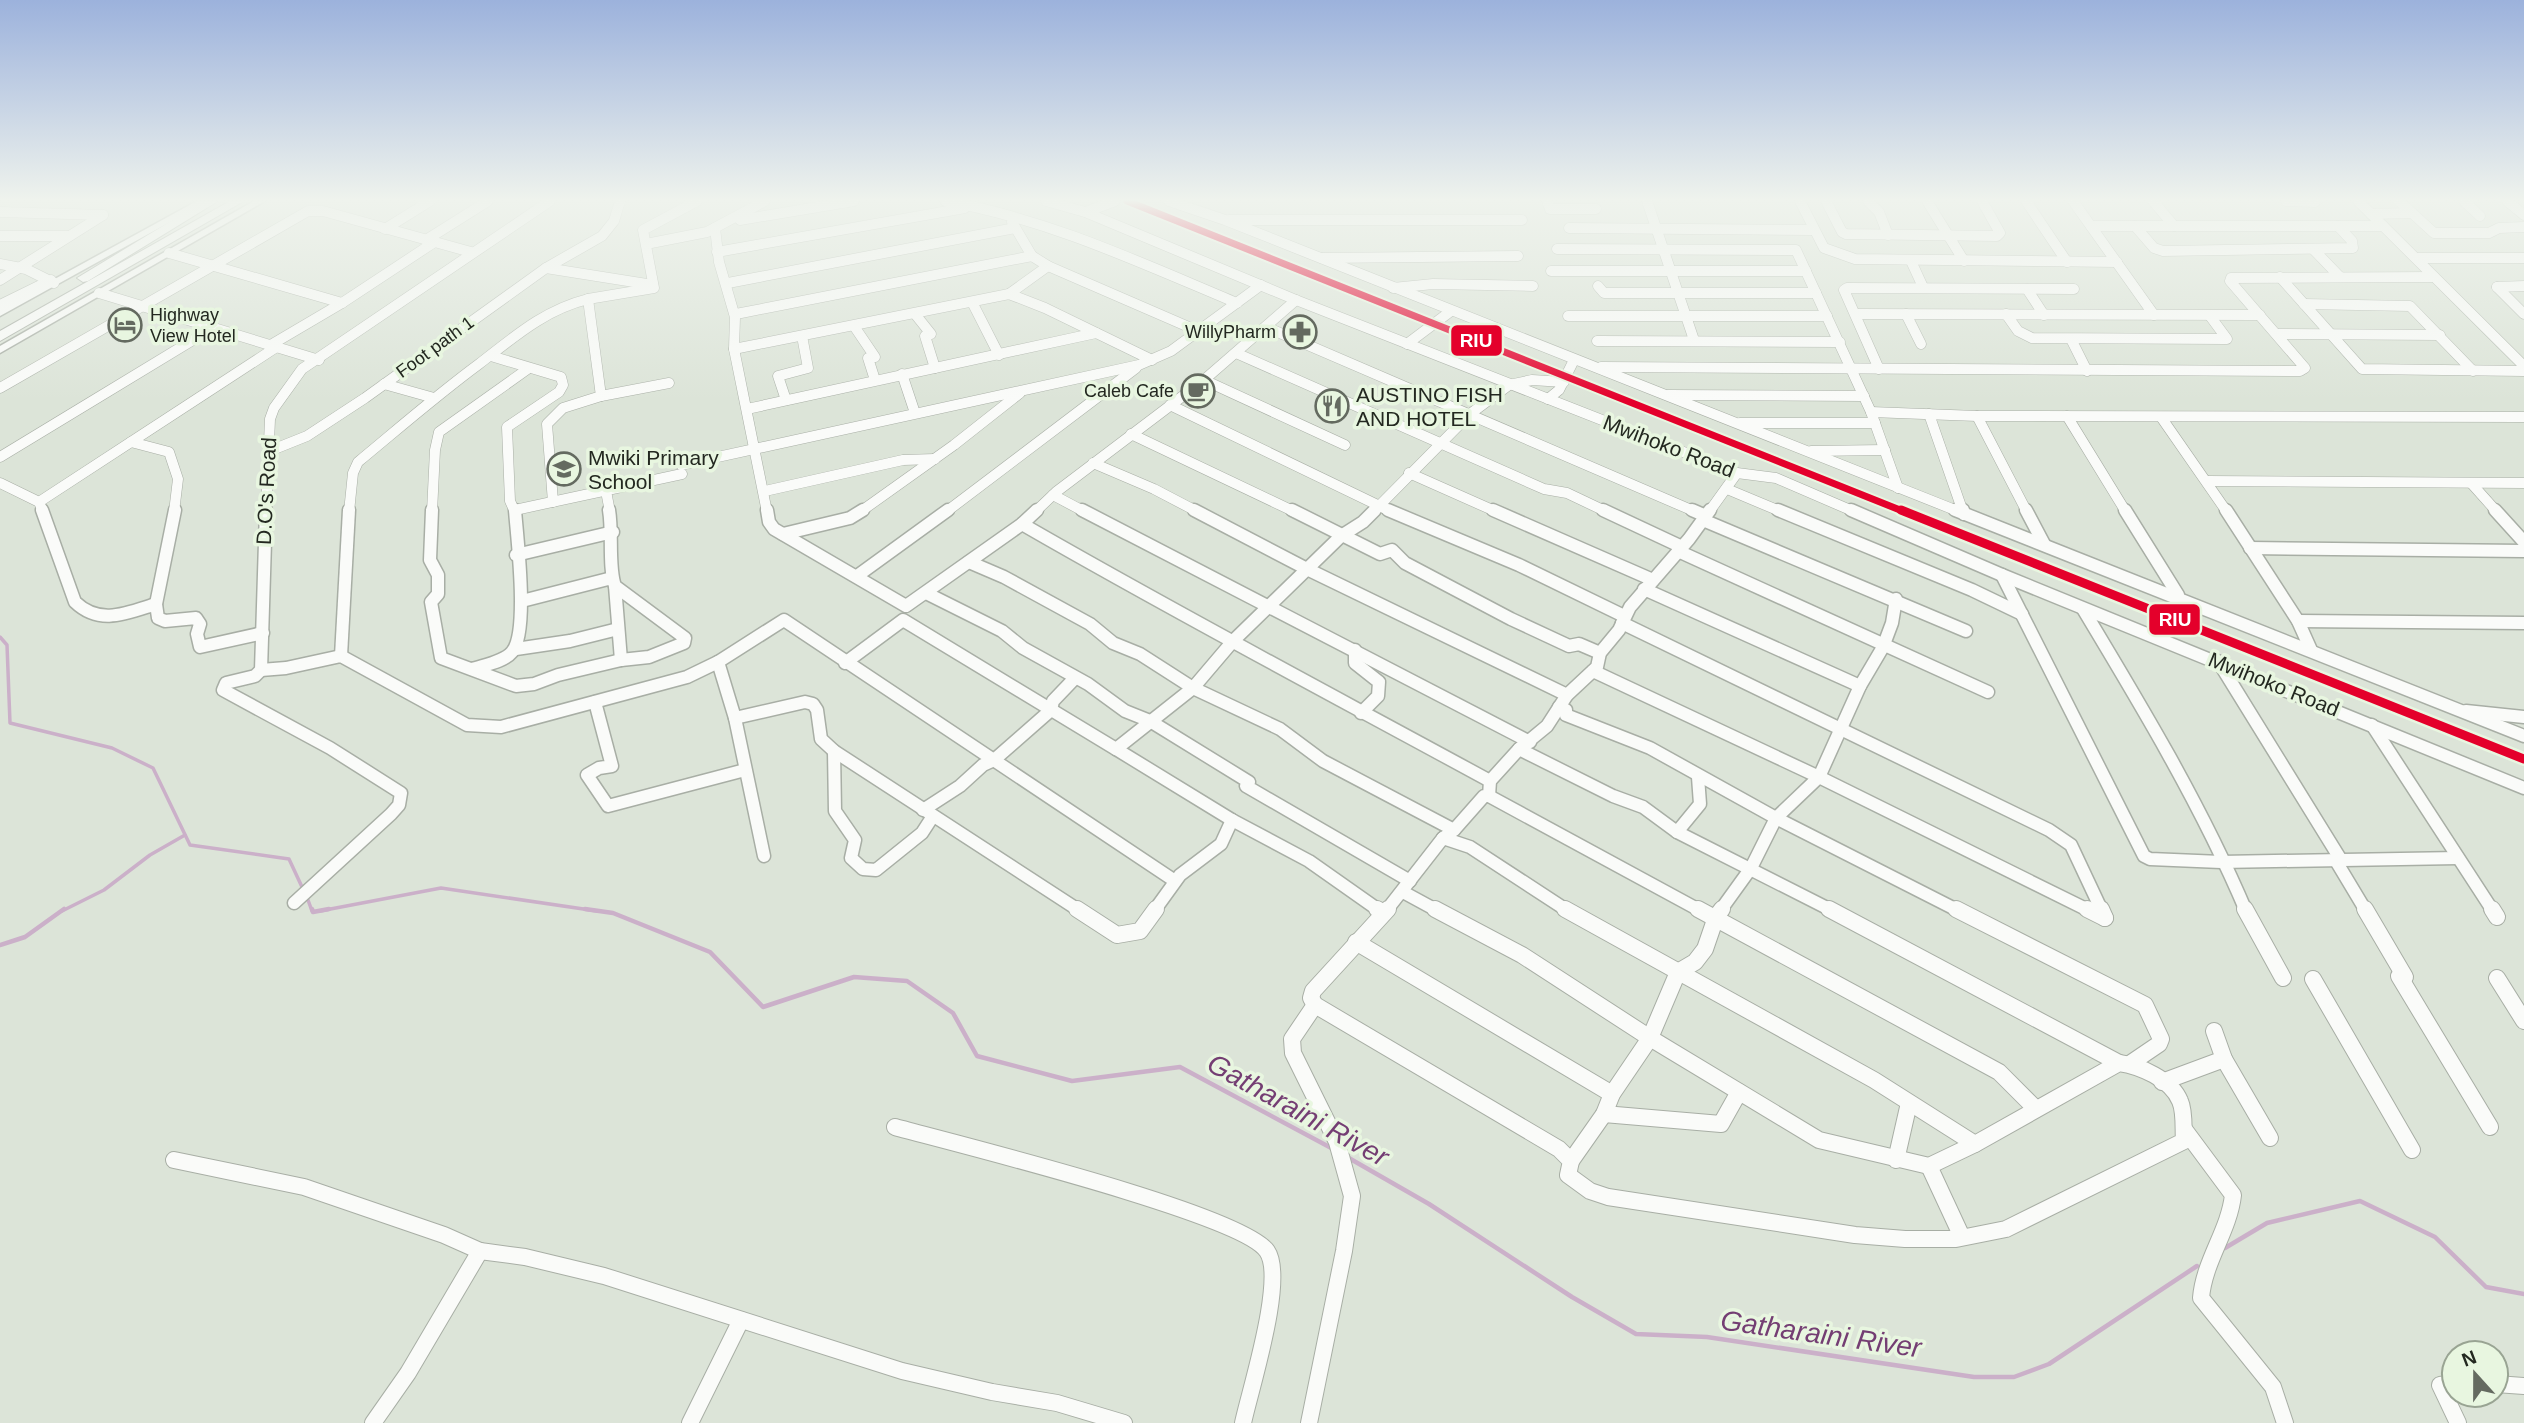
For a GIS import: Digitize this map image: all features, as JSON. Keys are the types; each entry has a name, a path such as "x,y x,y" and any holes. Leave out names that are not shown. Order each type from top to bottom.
{"highway":[{"path":"75,284 101,267"},
{"path":"0,326 105,267"},
{"path":"0,337 124,267"}],"main road":[{"path":"0,313 80,267"},
{"path":"0,350 144,267"}],"street":[{"path":"20,267 53,282"},
{"path":"0,388 209,267"},
{"path":"221,267 342,303"},
{"path":"39,502 393,267"},
{"name":"D.O's Road","path":"261,670 267,452 270,419 274,408 302,369 319,360 449,267"},
{"path":"651,267 654,285"},
{"path":"722,267 736,314 738,329 734,349 765,491 763,496 769,522 829,563 858,576 906,606 1022,524 1093,463 1204,380 1296,300"},
{"path":"728,283 809,267"},
{"path":"736,314 974,267"},
{"path":"734,349 1009,294 1047,267"},
{"path":"1049,267 1198,331"},
{"path":"1154,267 1237,303"},
{"name":"Mwihoko Road","path":"1219,267 1509,385 1737,473 1776,478 2002,575 2524,788"},
{"path":"1342,267 2178,596 2524,737"},
{"path":"1670,267 1694,341"},
{"path":"1804,267 1864,396 1898,488"},
{"path":"1913,267 1923,287"},
{"path":"2121,267 2154,315"},
{"path":"2331,267 2340,277"},
{"path":"2425,267 2524,369"},
{"path":"0,280 23,268"},
{"path":"546,268 654,285"},
{"name":"Foot path 1","path":"267,452 298,442 546,268"},
{"path":"1551,271 1806,271"},
{"path":"1594,367 2304,370 2278,334 2230,281 2231,278 2434,276"},
{"path":"2280,277 2362,369 2524,369"},
{"path":"0,305 53,282"},
{"path":"1393,288 1433,284 1533,286"},
{"path":"341,656 354,470 361,458 545,313 563,304 654,288 654,285"},
{"path":"515,510 606,491 754,448 1139,365 1171,351 1261,285"},
{"path":"1598,286 1604,293 1816,293"},
{"path":"2524,286 2497,288 2524,313"},
{"path":"1879,369 1844,290 1847,288 2074,289"},
{"path":"2027,289 2043,315"},
{"path":"99,293 319,360"},
{"path":"1009,294 1152,360"},
{"path":"589,299 601,396"},
{"path":"972,302 999,355"},
{"path":"2304,304 2410,306 2473,371"},
{"path":"1407,344 1451,311"},
{"path":"915,314 923,326 928,326 931,334 925,337 935,368"},
{"path":"1856,314 2260,315"},
{"path":"1906,314 1921,344"},
{"path":"2006,314 2014,327 2028,337 2071,340 2227,339 2210,316"},
{"path":"1568,316 1827,316"},
{"path":"854,326 875,357 868,358 875,380"},
{"path":"1266,327 1966,631"},
{"path":"0,457 211,329"},
{"path":"747,409 1096,333"},
{"path":"2278,334 2440,335"},
{"path":"786,400 778,376 808,368 802,336"},
{"path":"2071,340 2087,371"},
{"path":"1597,341 1840,342"},
{"path":"1236,353 1544,489 1567,493 1603,513 1883,647 1988,692"},
{"path":"491,356 561,377 563,385 559,392 507,427 510,501 515,510 516,555 522,601 516,649"},
{"path":"1548,400 1564,382 1574,360"},
{"path":"858,576 1013,463 1139,365"},
{"path":"529,368 472,405 443,427 438,436 430,560 438,575 439,589 431,602 441,658 516,687 621,660 669,651 685,641 613,582"},
{"path":"902,374 915,413"},
{"path":"1204,380 1345,444"},
{"path":"1116,750 1192,688 1233,641 1341,536 1356,527 1409,473 1443,444 1470,414 1509,385 1532,380 1564,382"},
{"path":"553,502 547,424 550,419 581,401 669,383"},
{"path":"384,384 434,398"},
{"path":"783,534 850,518 936,459 1023,390"},
{"path":"1663,395 1864,396"},
{"path":"1170,405 1378,506 1519,565 1840,730 2063,838 2074,852 2105,918 1819,776 1593,671"},
{"path":"1732,423 1929,414 2524,417"},
{"path":"1929,414 1964,514"},
{"path":"1977,415 2045,544"},
{"path":"2067,416 2178,596"},
{"path":"2161,417 2207,481 2298,621 2311,650"},
{"path":"1131,434 1380,554 1392,550 1405,563 1511,620 1569,646 1579,644 1600,653"},
{"path":"131,442 169,452 178,479 176,508 166,544 156,604 158,618 165,621 196,618 200,624 197,634 200,647 263,633"},
{"path":"1807,452 1885,450"},
{"path":"765,491 903,460 936,459"},
{"path":"926,593 1002,631 1023,649 1125,710 1150,721 1249,782 1246,786 1819,1140 1928,1166 1975,1144 2035,1108 2151,1051 2161,1039 2145,1005 1776,818 1650,748 1566,715 1563,701 1154,489 1093,463"},
{"path":"1409,473 1860,686"},
{"path":"1571,1161 1559,1149 1315,1004 1311,998 1313,991 1383,913 1448,834 1490,789 1525,745 1547,726 1563,701 1597,667 1600,653 1619,631 1623,619 1705,518 1737,473"},
{"path":"2207,481 2524,483"},
{"path":"0,483 39,502 75,602 84,613 106,617 156,604"},
{"path":"2472,484 2524,542"},
{"path":"1727,489 1972,590 2022,614"},
{"path":"606,491 613,532 613,582 621,660"},
{"path":"1053,495 1355,650 1613,796 1643,807 1677,832 1751,868 2162,1082 2181,1102 2184,1141 2006,1229 1985,1236 1894,1240 1608,1197 1590,1191 1568,1175 1571,1161 1604,1114 1612,1094 1650,1038 1678,972 1695,962 1705,948 1716,918 1751,868 1776,818 1819,776 1860,686 1883,647 1892,623 1896,599"},
{"path":"1022,524 1178,614 1233,641 1361,713 1716,918 1999,1072 2035,1108"},
{"path":"516,555 613,532"},
{"path":"2250,548 2524,551"},
{"path":"969,562 1004,577 1090,624 1113,643 1140,654 1192,688 1280,729 1323,761 1470,847 1554,903 1874,1080 1975,1144"},
{"path":"2002,575 2144,856 2150,859 2225,862 2458,858"},
{"path":"522,601 613,582"},
{"path":"2083,608 2157,732 2225,862 2249,918 2283,978"},
{"path":"845,663 901,619 1231,820 1309,861 1383,913"},
{"path":"294,903 391,814 399,804 401,793 330,748 223,690 226,683 255,676 261,670 286,668 341,656 467,724 510,726 687,677 718,662 784,620 1175,881"},
{"path":"2298,621 2524,623"},
{"path":"472,669 511,654 516,649 570,641 618,629"},
{"path":"1355,650 1355,663 1379,682 1378,696 1361,713"},
{"path":"2218,661 2339,860 2402,976 2490,1127"},
{"path":"718,662 735,718 764,856"},
{"path":"834,751 835,811 855,840 851,859 859,867 876,870 922,833 928,813 1051,710 1053,701 1075,678"},
{"path":"595,702 612,765 587,775 608,806 745,770"},
{"path":"735,718 805,702 813,704 817,710 821,739 834,751 1117,935 1140,931 1175,881 1221,844 1231,820"},
{"path":"2459,711 2484,711 2524,717"},
{"path":"2372,725 2497,917"},
{"path":"1677,832 1700,804 1698,777"},
{"path":"1356,942 1499,1030 1612,1094"},
{"path":"2497,978 2524,1021"},
{"path":"2313,979 2412,1150"},
{"path":"1309,1423 1344,1251 1352,1196 1336,1142 1293,1053 1292,1039 1315,1004"},
{"path":"2214,1031 2224,1059 2270,1138"},
{"path":"2162,1082 2224,1059"},
{"path":"1604,1114 1721,1124 1740,1092"},
{"path":"1896,1160 1909,1102"},
{"path":"895,1127 1163,1203 1252,1237 1267,1251 1273,1272 1271,1302 1243,1423"},
{"path":"2184,1129 2234,1195 2211,1256 2201,1298 2273,1387 2285,1423"},
{"path":"174,1160 304,1187 444,1235 480,1251 525,1257 604,1276 902,1371 992,1392 1057,1403 1124,1423"},
{"path":"1928,1166 1962,1237"},
{"path":"373,1423 408,1373 480,1251"},
{"path":"690,1423 741,1320"}],"waterway":[{"name":"Gatharaini River","path":"0,637 7,645 10,723 112,748 153,768 190,845 289,859 302,887"},
{"path":"62,911 104,890 150,855 185,835"},
{"name":"Gatharaini River","path":"320,911 441,888 597,911"},
{"name":"Gatharaini River","path":"308,900 312,911"},
{"path":"0,945 25,937 64,909"},
{"name":"Gatharaini River","path":"312,909 313,912 329,909"},
{"name":"Gatharaini River","path":"585,909 613,913 710,952 763,1007 854,977 907,981 953,1013 977,1056 1072,1081 1180,1067 1335,1150"},
{"name":"Gatharaini River","path":"1347,1157 1429,1204 1572,1297 1636,1334 1707,1337 1974,1377 2014,1377 2049,1364 2197,1266"},
{"name":"Gatharaini River","path":"2225,1248 2267,1223 2360,1201 2435,1237 2486,1287 2524,1294"}],"transit line":[{"name":"RIU","path":"1293,267 2524,759"}],"place":[{"name":"Highway View Hotel","path":"125,325"},
{"name":"WillyPharm","path":"1300,332"},
{"name":"Caleb Cafe","path":"1198,391"},
{"name":"AUSTINO FISH AND HOTEL","path":"1332,406"},
{"name":"Mwiki Primary School","path":"564,469"}]}
